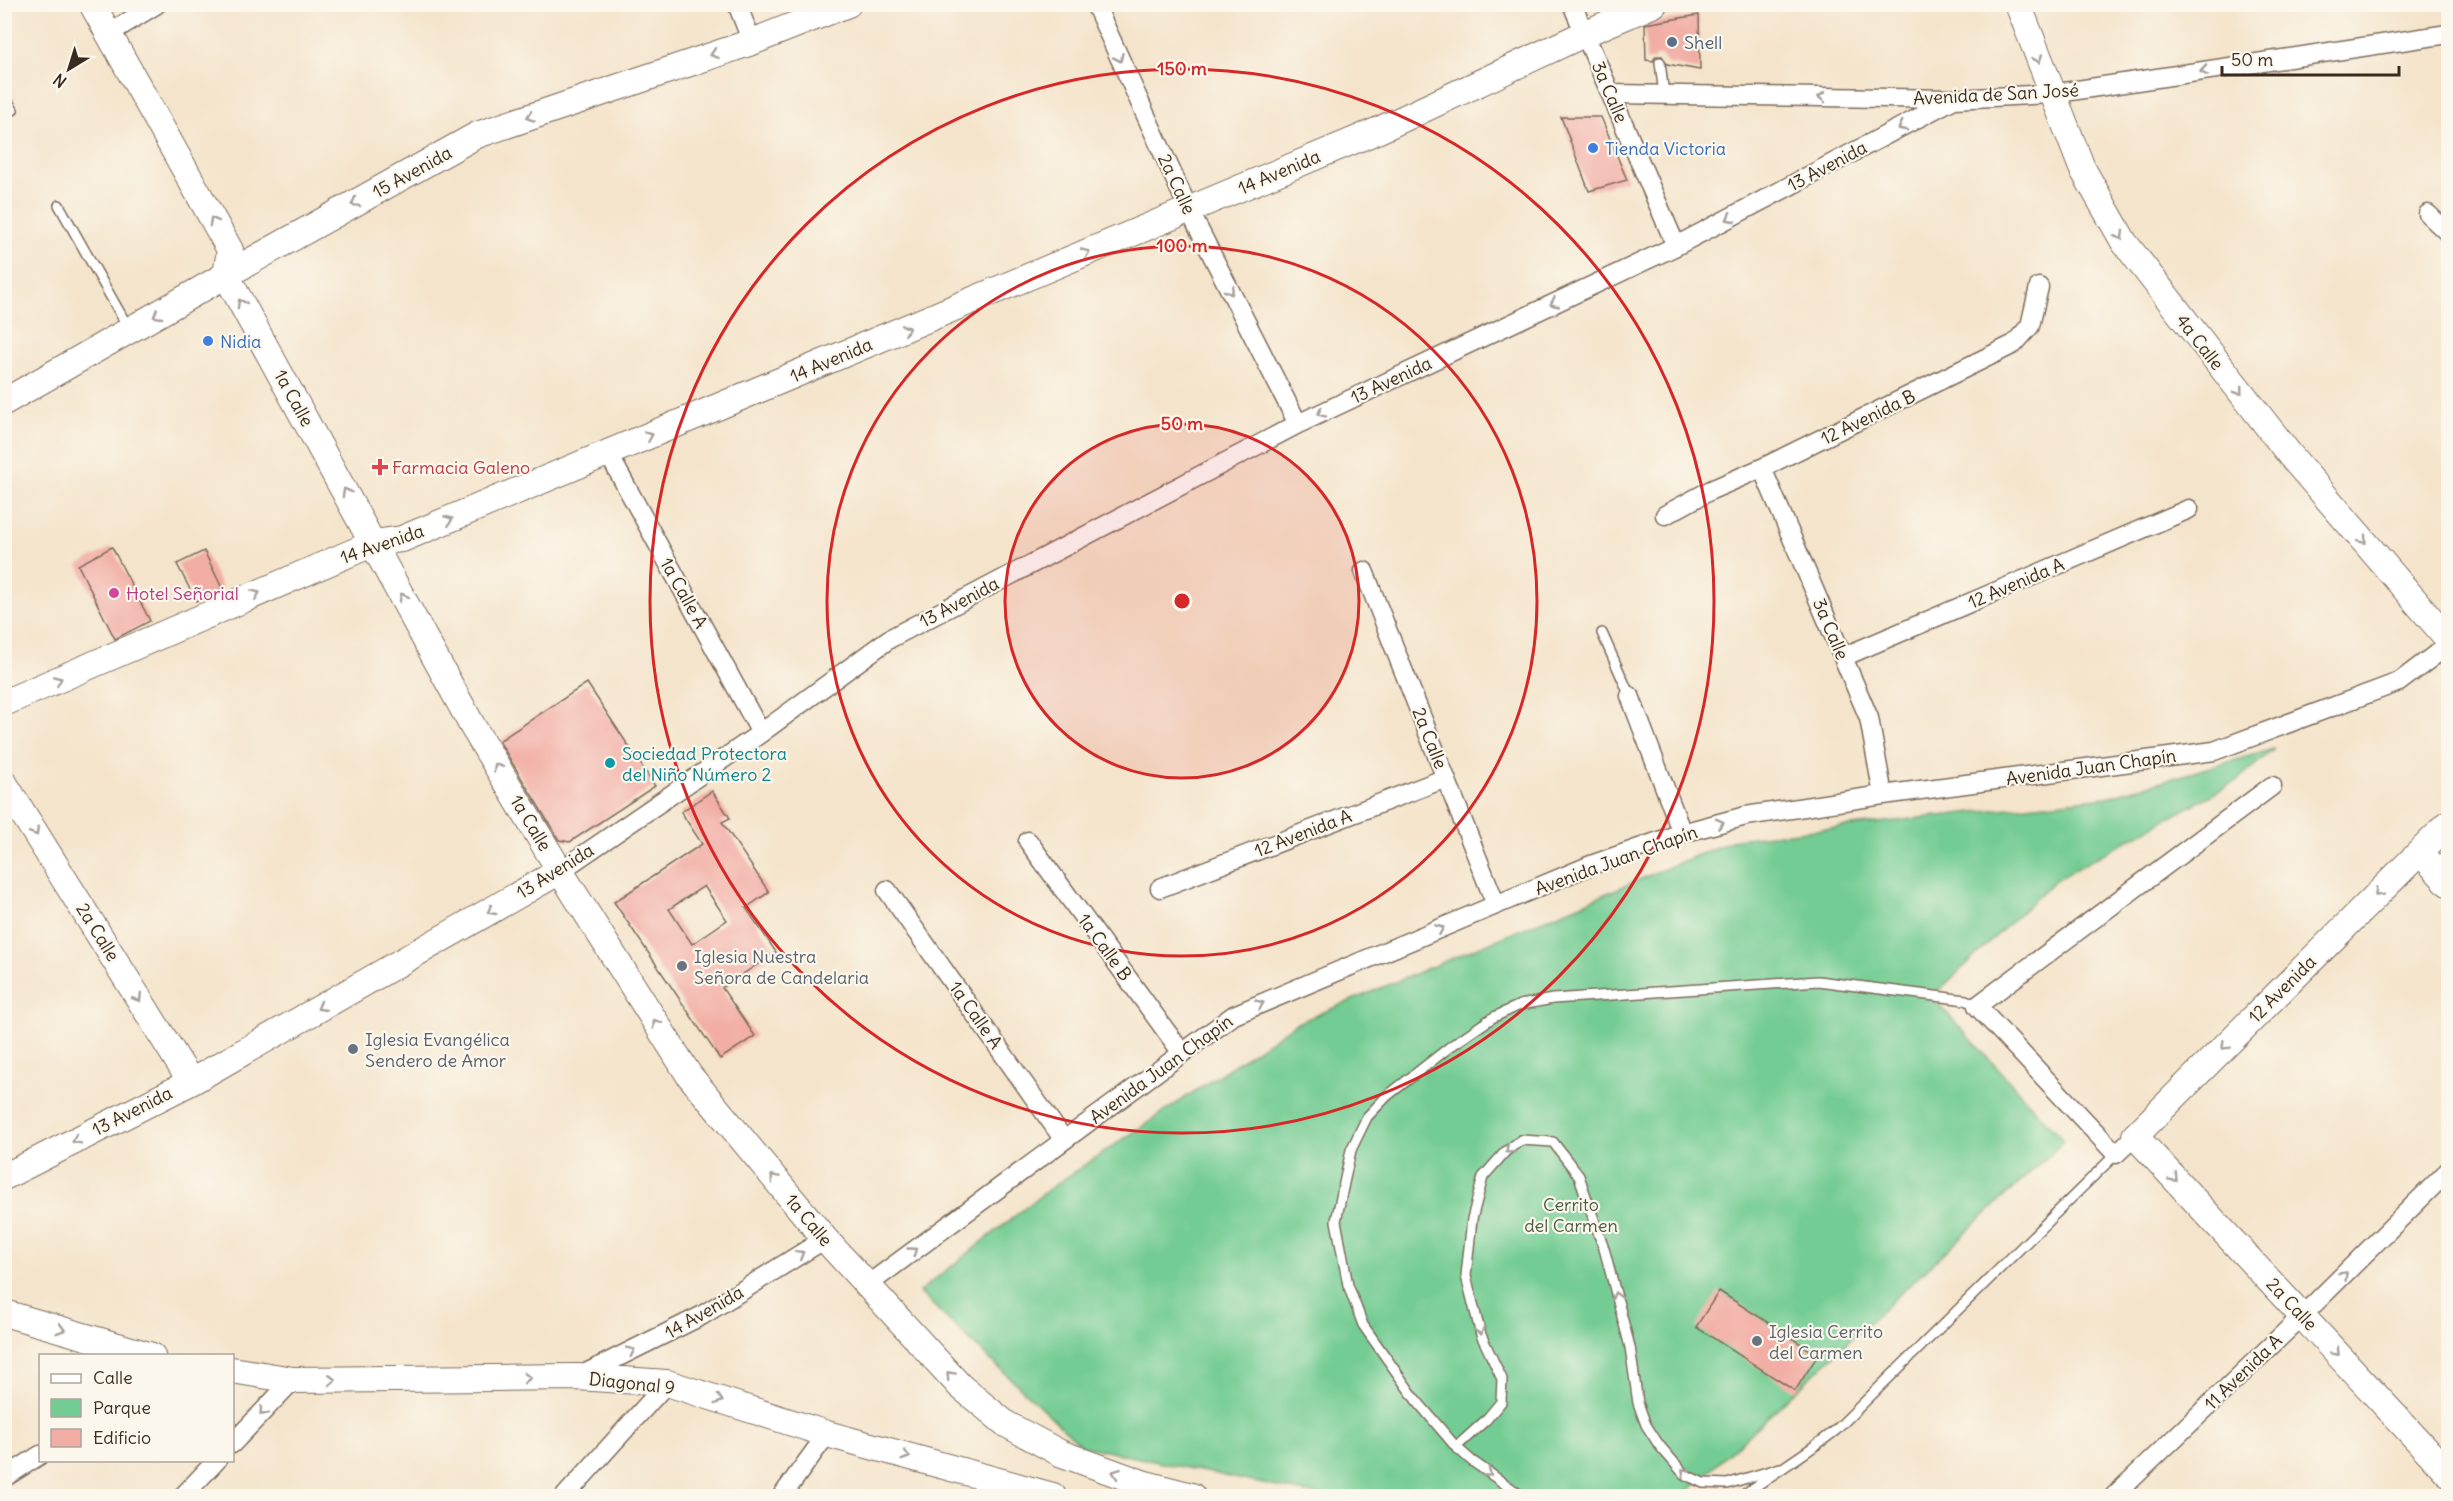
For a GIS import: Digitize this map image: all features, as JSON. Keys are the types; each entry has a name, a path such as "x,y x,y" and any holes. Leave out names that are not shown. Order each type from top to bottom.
{"street":[{"path":"92,4 230,250 226,275"},
{"path":"108,34 157,4"},
{"path":"737,4 752,42"},
{"name":"15 Avenida","path":"4,402 477,135 752,42 848,4"},
{"name":"2a Calle","path":"1095,4 1189,210 1298,424"},
{"name":"3a Calle","path":"1572,4 1676,246"},
{"name":"4a Calle","path":"2018,4 2051,94 2082,168 2124,242 2290,455 2448,639"},
{"name":"14 Avenida","path":"4,703 374,543 402,539 1379,130 1586,33 1653,8"},
{"name":"Avenida de San José","path":"1611,94 1954,99 2051,94 2448,34"},
{"name":"13 Avenida","path":"4,1177 190,1082 560,871 761,733 889,639 1298,424 1676,246 1954,99"},
{"path":"2428,214 2448,233"},
{"name":"1a Calle","path":"226,275 473,727 560,871 689,1075 825,1239 960,1386 1006,1424 1060,1453 1142,1483 1192,1497"},
{"name":"12 Avenida B","path":"1665,515 1711,490 1762,468 2014,344 2030,326 2039,287"},
{"name":"1a Calle A","path":"608,453 761,733"},
{"name":"3a Calle","path":"1762,468 1869,718 1883,795"},
{"name":"12 Avenida A","path":"1843,657 2189,509"},
{"name":"2a Calle","path":"1364,571 1496,905"},
{"name":"Avenida Juan Chapín","path":"866,1286 1234,1015 1591,865 1682,833 1746,816 1883,795 2214,751 2399,682 2448,645"},
{"path":"1630,696 1682,833"},
{"name":"12 Avenida A","path":"1160,888 1446,778"},
{"name":"2a Calle","path":"4,783 190,1082"},
{"path":"2116,1154 1977,1006 2272,786"},
{"name":"12 Avenida","path":"2116,1154 2448,824"},
{"name":"1a Calle B","path":"1028,841 1182,1053"},
{"path":"2420,852 2448,883"},
{"name":"1a Calle A","path":"887,890 1064,1140"},
{"name":"2a Calle","path":"2135,1136 2448,1473"},
{"name":"11 Avenida A","path":"2114,1497 2448,1171"},
{"name":"14 Avenida","path":"578,1377 701,1316 825,1239"},
{"path":"4,1313 145,1354"},
{"name":"Diagonal 9","path":"234,1370 293,1380 578,1377 667,1383 827,1434 1038,1495"},
{"path":"234,1442 293,1380"},
{"path":"565,1497 667,1383"},
{"path":"782,1497 827,1434"},
{"path":"4,1478 39,1456"},
{"path":"183,1497 216,1462"}],"lane":[{"path":"1660,62 1664,95"},
{"path":"4,95 13,110"},
{"path":"59,205 130,331"},
{"path":"1602,633 1630,696"},
{"path":"1522,1497 1456,1447 1416,1400 1364,1325 1348,1285 1336,1221 1351,1150 1367,1117 1387,1096 1451,1046 1492,1018 1520,1005 1553,999 1818,981 1966,1000 1977,1006"},
{"path":"1456,1447 1486,1420 1501,1402 1502,1379 1481,1335 1466,1276 1472,1219 1483,1177 1505,1152 1521,1140 1553,1142 1579,1176 1605,1252 1630,1347 1638,1403 1646,1425 1659,1445 1684,1474 1703,1483 1727,1484 1780,1468 1804,1456 1836,1430 2116,1154"},
{"path":"1742,1497 1780,1468"}],"green space":[{"name":"Cerrito del Carmen","path":"2274,749 2235,782 2055,880 1932,997 2064,1141 1683,1496 1320,1496 1082,1446 919,1292 1049,1189 1295,1024 1736,839 2107,797"}],"building":[{"name":"Shell","path":"1699,15 1700,70 1667,64 1662,56 1656,56 1653,61 1646,60 1645,24"},
{"name":"Tienda Victoria","path":"1561,117 1601,117 1627,180 1589,191"},
{"name":"Hotel Señorial","path":"112,547 150,621 115,639 78,565"},
{"path":"204,551 222,588 196,601 177,564"},
{"name":"Sociedad Protectora del Niño Número 2","path":"587,683 655,786 570,842 559,840 499,741"},
{"path":"712,791 730,818 722,822 769,892 746,908 776,952 722,988 755,1036 720,1059 614,902 702,844 681,812","holes":["704,886 727,920 692,944 669,909"]},
{"name":"Iglesia Cerrito del Carmen","path":"1719,1291 1818,1355 1795,1391 1696,1327"}],"place":[{"name":"Shell","path":"1672,42"},
{"name":"Tienda Victoria","path":"1593,148"},
{"name":"Nidia","path":"208,341"},
{"name":"Farmacia Galeno","path":"380,467"},
{"name":"Hotel Señorial","path":"114,593"},
{"name":"Sociedad Protectora del Niño Número 2","path":"610,763"},
{"name":"Iglesia Nuestra Señora de Candelaria","path":"682,966"},
{"name":"Iglesia Evangélica Sendero de Amor","path":"353,1049"},
{"name":"Iglesia Cerrito del Carmen","path":"1757,1341"}]}
